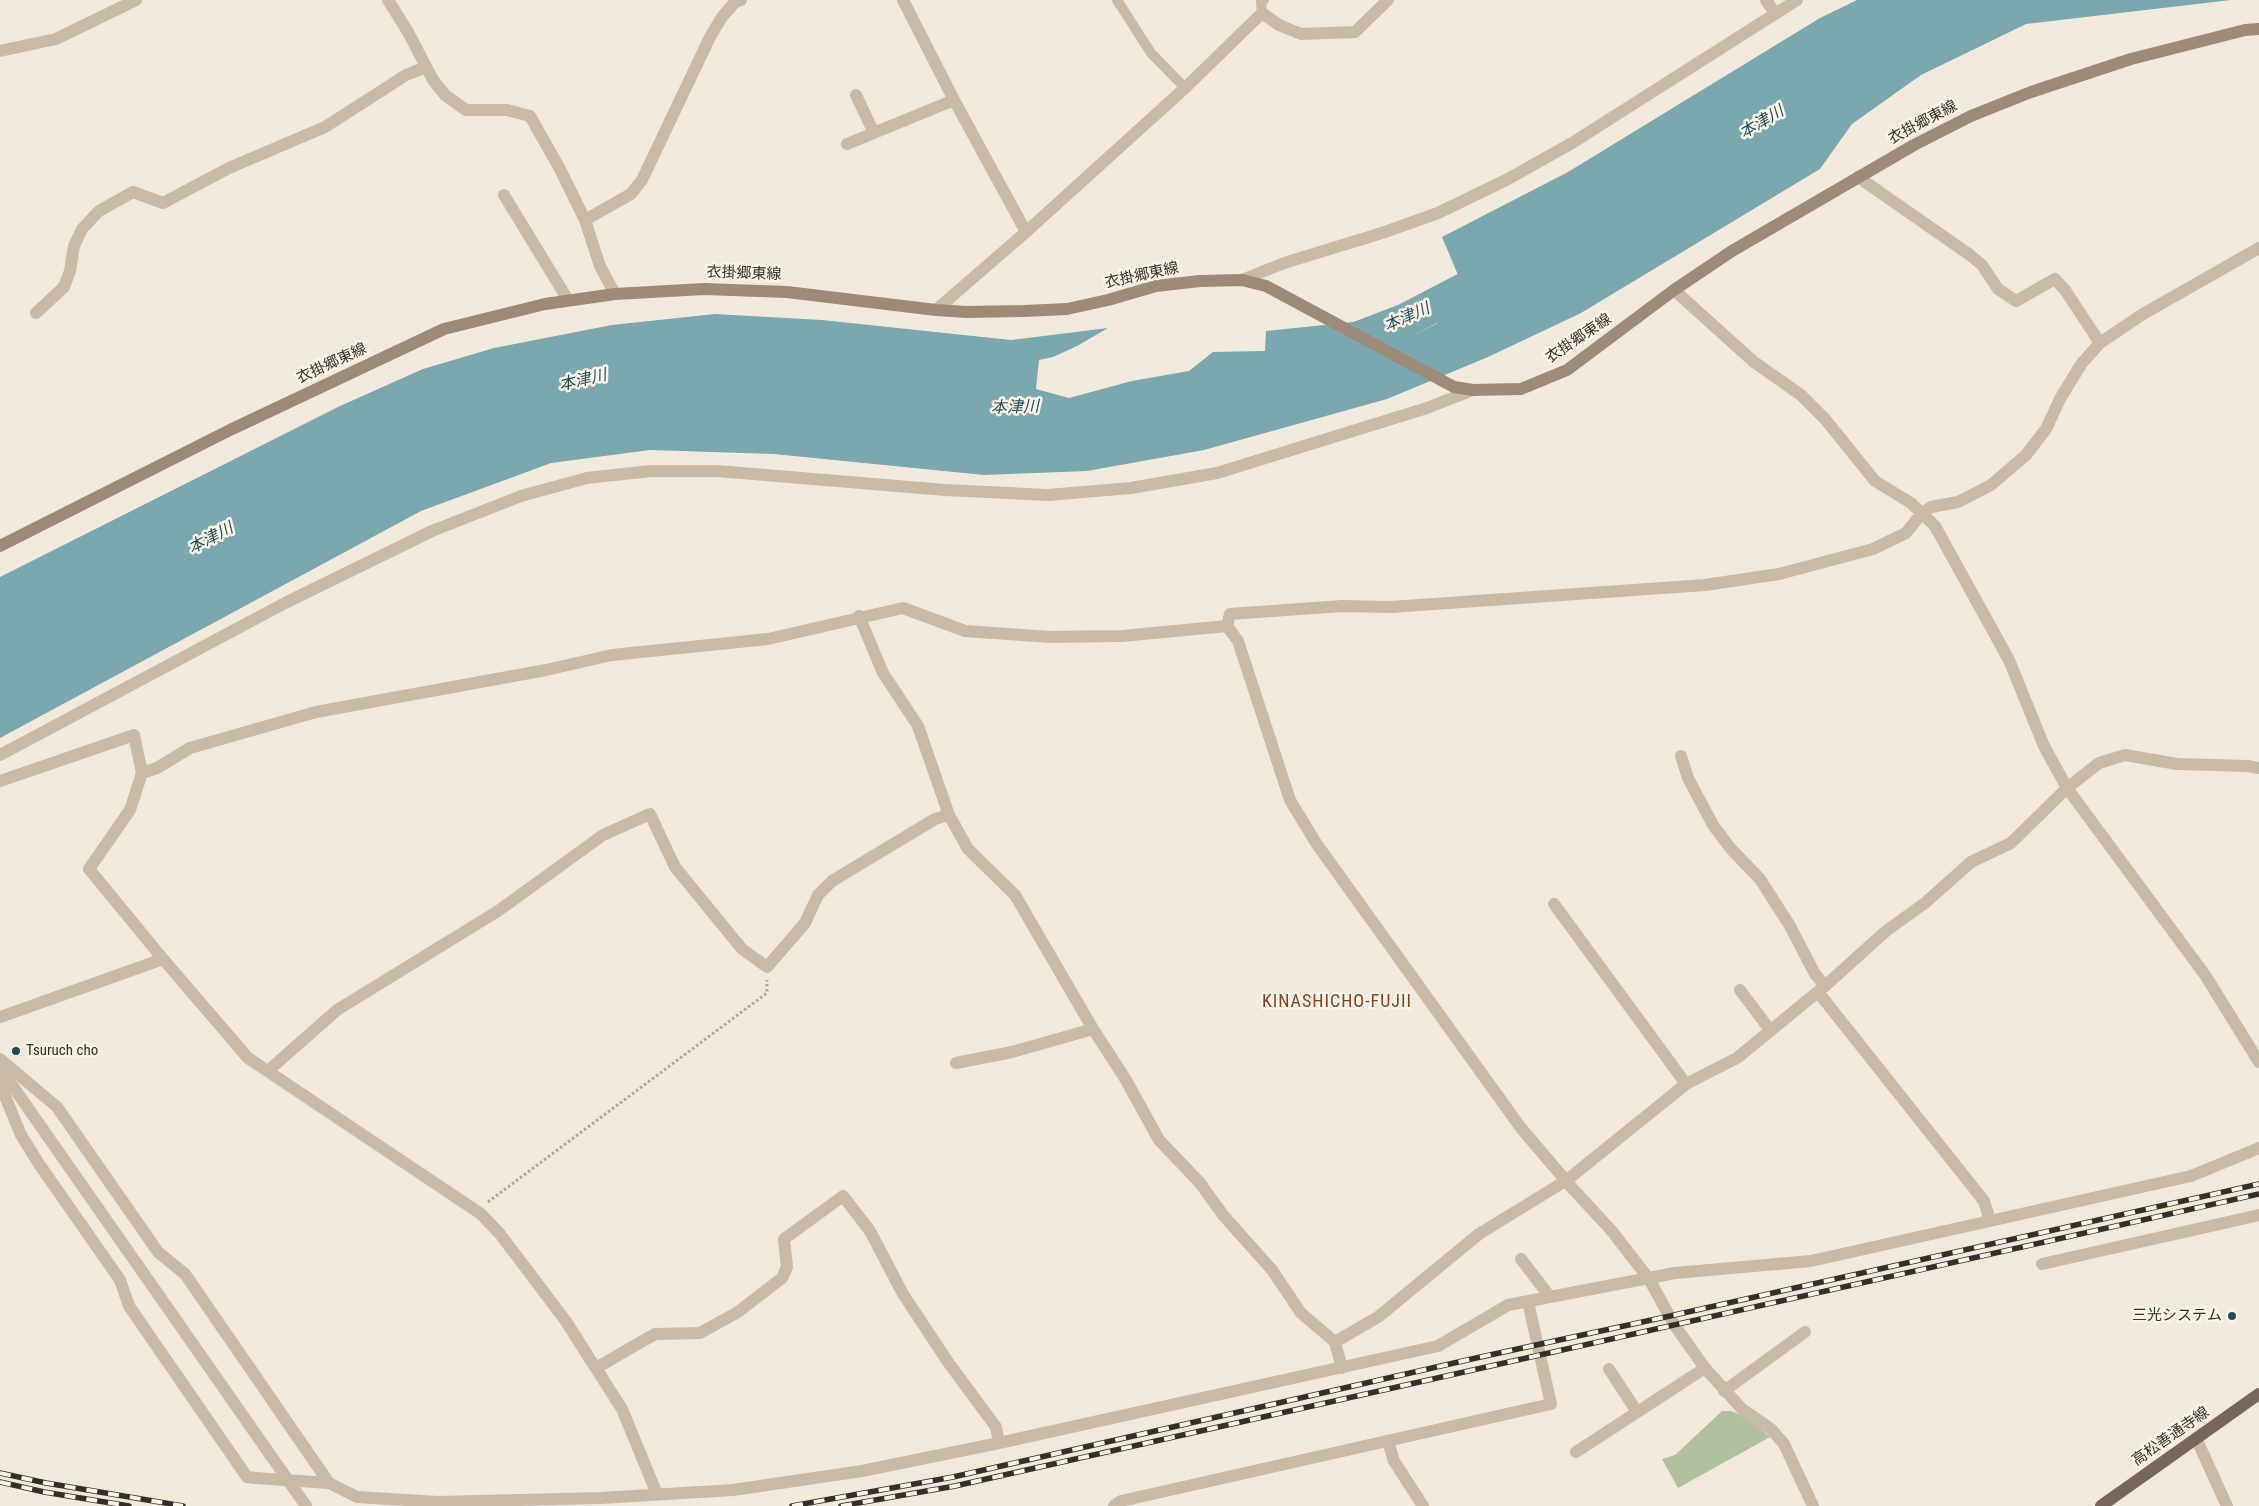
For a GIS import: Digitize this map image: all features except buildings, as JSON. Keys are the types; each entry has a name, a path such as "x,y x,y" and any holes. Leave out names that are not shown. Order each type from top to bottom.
{"main road":[{"name":"衣掛郷東線","path":"0,546 230,430 444,329 502,313 568,300 615,294 704,288 786,292 966,312 1066,309 1108,300 1156,286 1200,281 1242,280 1266,286 1454,387 1473,390 1521,390 1567,370 1674,290 1732,251 1914,145 1971,116 2031,92 2131,60 2245,30 2259,29"},
{"name":"高松善通寺線","path":"2101,1506 2259,1394"}],"street":[{"path":"388,0 408,32 433,80 445,95 466,110 507,110 530,116 560,169 585,220 600,266 615,294"},
{"path":"585,220 631,194 642,180 710,37 722,17 735,2 741,0"},
{"path":"904,0 954,100 1026,232"},
{"path":"936,310 1026,232 1185,88 1263,6 1280,25 1301,34 1355,32 1388,0"},
{"path":"1766,0 1776,13"},
{"path":"1242,280 1284,262 1382,233 1438,213 1508,179 1580,138 1797,0"},
{"path":"0,51 56,39 128,2"},
{"path":"36,313 64,287 70,271 74,246 82,229 99,211 133,192 163,203 229,168 325,127 406,75 426,67"},
{"path":"856,95 874,133"},
{"path":"847,144 954,100"},
{"path":"1858,177 1982,265 1998,289 2016,301 2055,280 2065,290 2100,343"},
{"path":"504,195 568,300"},
{"path":"1227,626 1230,614 1342,606 1391,607 1695,586 1769,575 1873,549 1906,533 1922,513 1931,507 1958,502 1991,485 2026,455 2046,429 2061,397 2082,363 2100,343 2143,314 2259,248"},
{"path":"1674,290 1754,362 1801,395 1825,419 1876,481 1911,503 1935,526 2004,652 2044,746 2067,788 2204,975 2259,1062"},
{"path":"0,755 285,603 432,531 521,496 587,478 651,471 717,471 945,490 1048,495 1131,488 1217,473 1381,422 1473,390"},
{"path":"142,773 157,768 190,748 316,712 546,670 612,655 768,638 859,616 903,608 966,631 1050,637 1122,636 1227,626"},
{"path":"859,616 883,673 918,726 949,814 968,849 1015,895 1093,1029 1126,1080 1159,1140 1200,1183 1223,1215 1272,1270 1300,1312 1335,1342 1342,1368"},
{"path":"1227,626 1238,641 1290,800 1316,843 1516,1120 1611,1230 1649,1278 1675,1326 1705,1368 1742,1409 1771,1429 1784,1444 1813,1506"},
{"path":"0,781 134,735 142,773 130,810 89,869 248,1058 269,1070 481,1214 500,1234 541,1289 622,1409 657,1494"},
{"path":"1335,1342 1378,1317 1479,1234 1567,1180 1686,1084 1737,1058 1821,989 1886,931 1925,903 1971,862 2011,843 2067,788 2099,763 2126,755 2177,764 2259,768"},
{"path":"1681,756 1688,778 1714,825 1731,849 1760,879 1790,926 1821,989 1984,1201 1990,1221"},
{"path":"269,1070 337,1010 498,912 603,835 650,814 675,867 742,949 767,967 805,923 818,895 832,882 935,820 949,814"},
{"path":"1554,904 1686,1084"},
{"path":"0,1017 163,959"},
{"path":"1740,990 1770,1030"},
{"path":"956,1063 1012,1052 1093,1029"},
{"path":"0,1059 57,1107 158,1252 185,1274 329,1483"},
{"path":"0,1068 306,1506"},
{"path":"0,1084 21,1135 39,1164 120,1280 130,1306 247,1477 329,1483 358,1497 438,1502 601,1498 733,1490 852,1472 999,1443 1438,1346 1508,1305 1675,1273 1811,1261 2191,1176 2259,1148"},
{"path":"596,1368 655,1334 700,1334 738,1312 782,1278 787,1268 784,1240 842,1196 870,1231 913,1309 996,1427 999,1443"},
{"path":"2042,1264 2259,1215"},
{"path":"1521,1259 1550,1297"},
{"path":"1114,1506 1121,1501 1551,1404 1528,1302"},
{"path":"1724,1391 1805,1332"},
{"path":"1576,1452 1705,1368"},
{"path":"1609,1369 1637,1412"},
{"path":"2196,1438 2227,1506"},
{"path":"1388,1442 1394,1461 1423,1506"}],"lane":[{"path":"1118,0 1152,52 1185,88"}],"path":[{"path":"481,1214 488,1202 767,993 767,967"}],"green space":[{"path":"1722,1411 1731,1411 1747,1417 1770,1437 1678,1488 1662,1459 1675,1455"}],"water":[{"path":"1857,0 2231,0 2026,24 1921,75 1852,124 1820,169 1581,313 1488,357 1387,399 1204,450 1087,471 984,475 774,454 650,450 551,463 421,511 0,738 0,577 340,406 423,369 494,348 612,325 715,314 822,320 1011,340 1108,328 1077,346 1053,357 1039,360 1036,389 1069,398 1132,381 1189,371 1213,352 1265,351 1266,331 1382,319 1407,338 1436,324 1462,298 1458,275 1442,237 1568,172 1820,18"}],"waterway":[{"name":"本津川","path":"1349,342 1404,321 1500,271"}],"railway":[{"path":"792,1506 953,1477 1476,1358 2259,1184"},
{"path":"841,1506 955,1486 2259,1194"},
{"path":"0,1473 46,1483 183,1506"},
{"path":"0,1482 44,1492 129,1506"}],"place":[{"name":"Tsuruch cho","path":"16,1051"},
{"name":"三光システム","path":"2232,1316"}],"district":[{"name":"KINASHICHO-FUJII","path":"1337,1002"}]}
